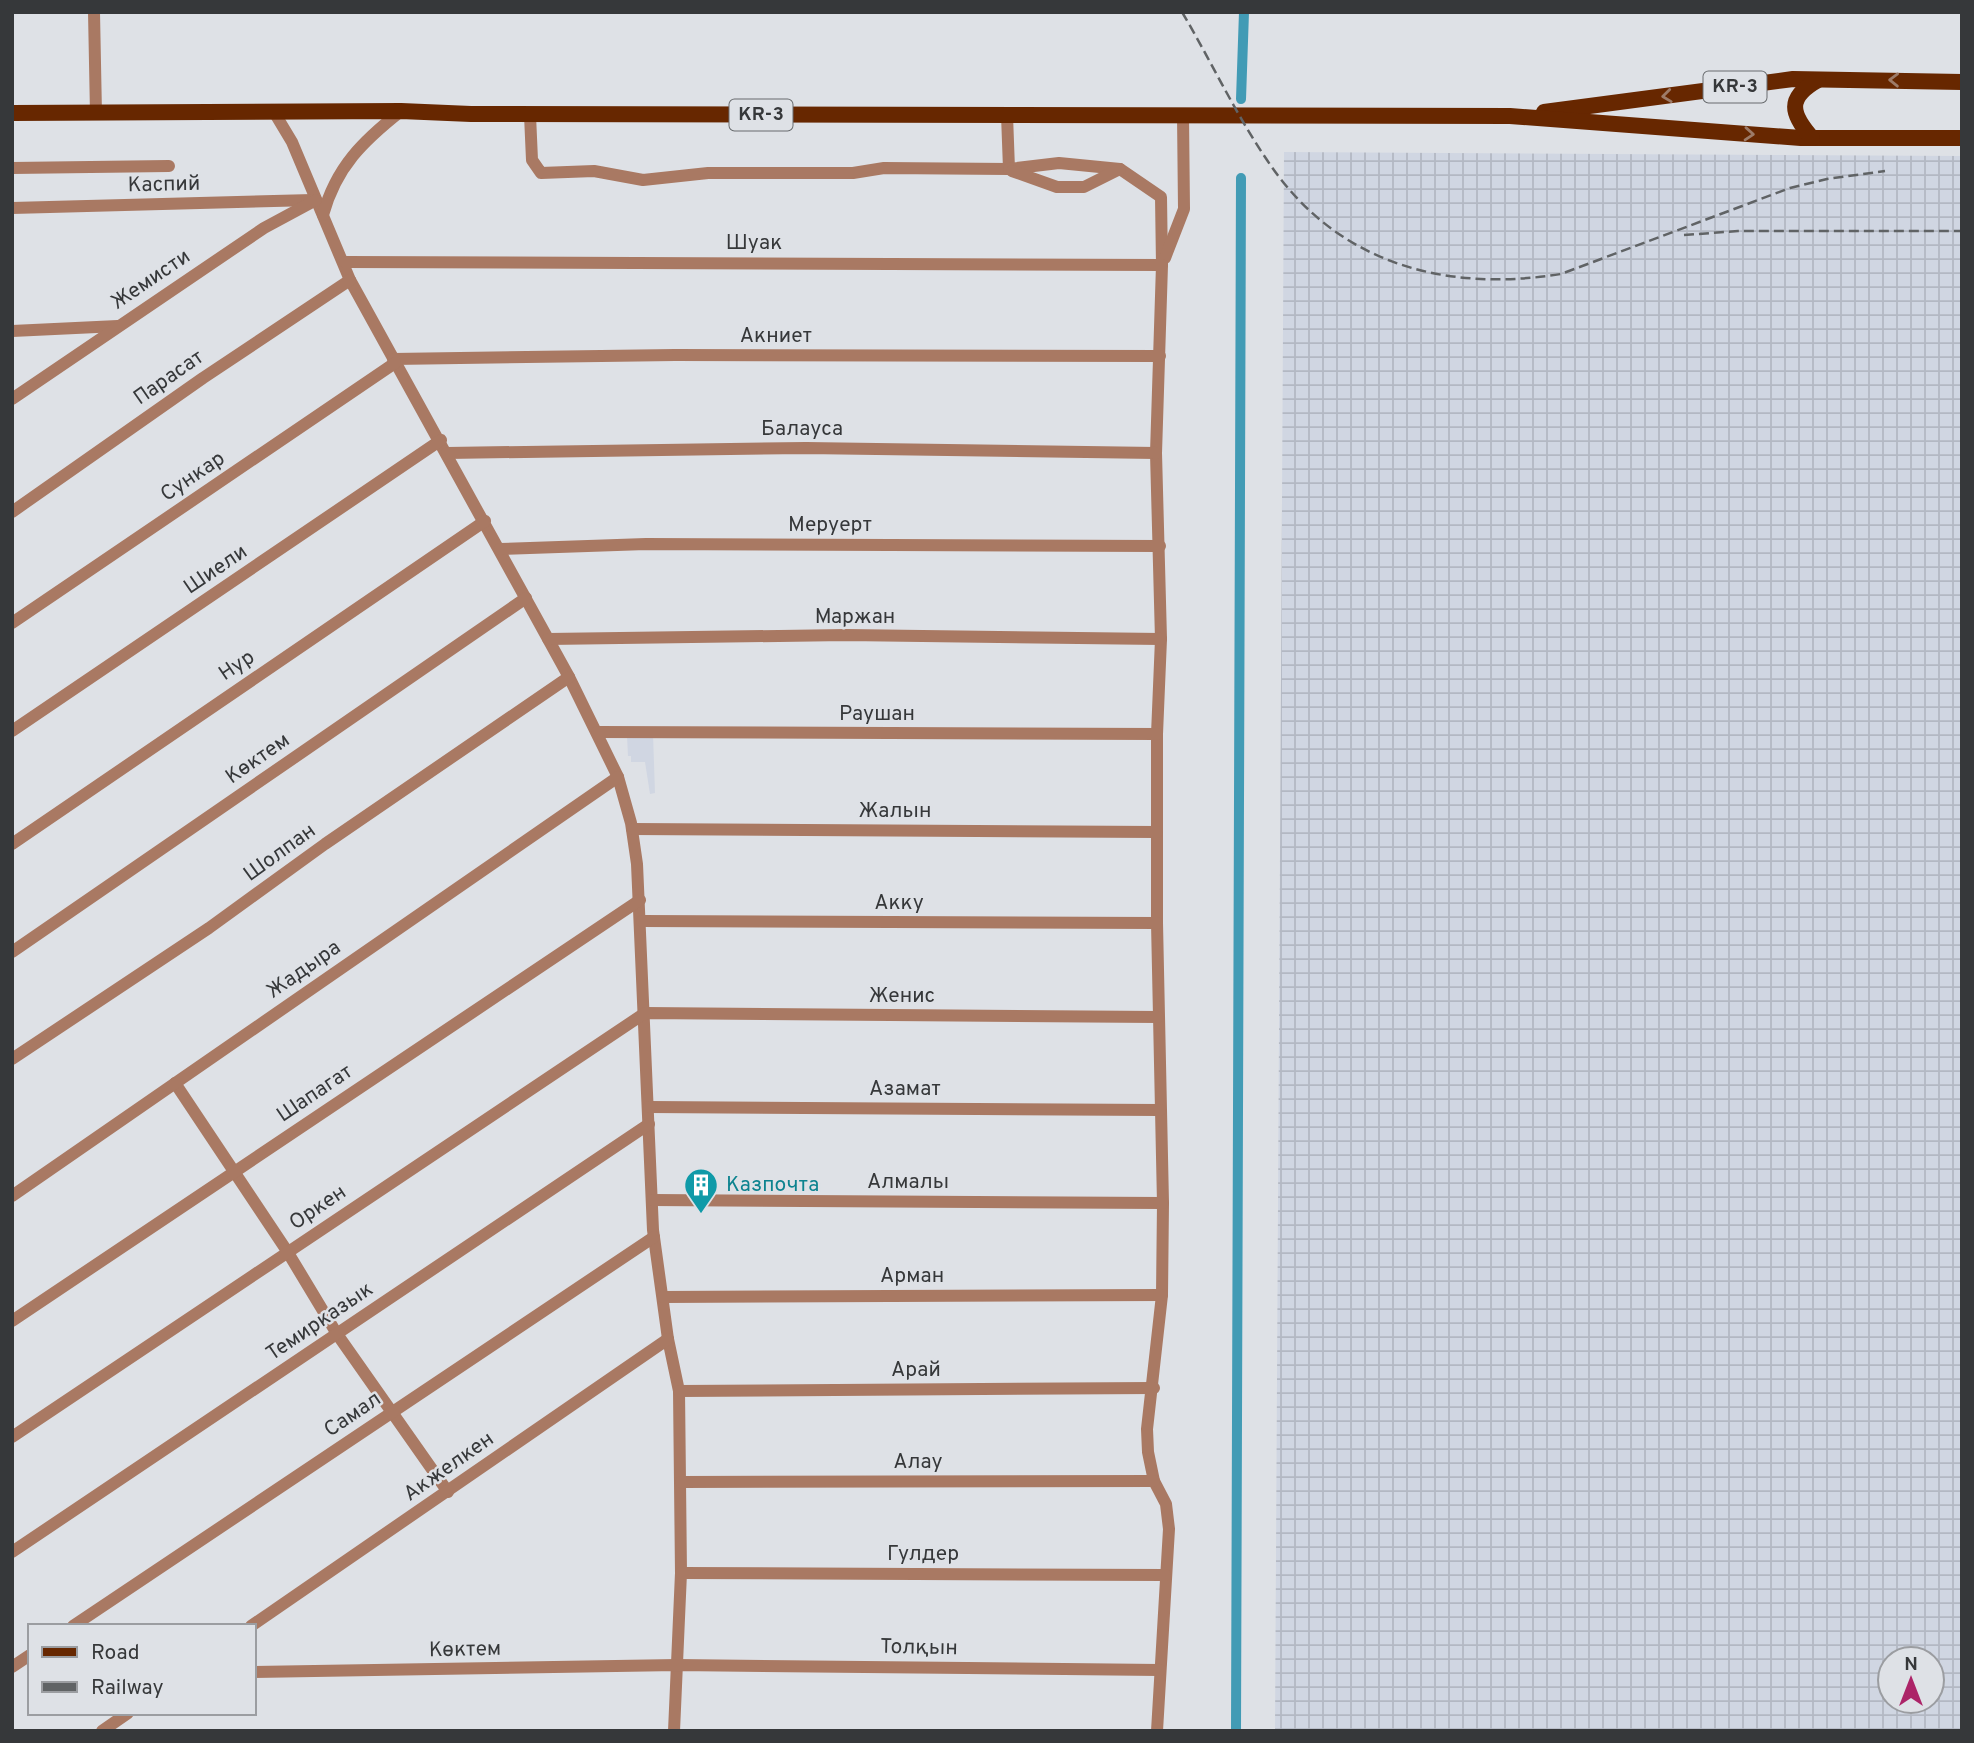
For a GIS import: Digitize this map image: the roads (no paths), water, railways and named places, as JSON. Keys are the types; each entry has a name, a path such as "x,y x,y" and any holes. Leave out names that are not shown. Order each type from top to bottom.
{"main road":[{"name":"KR-3","path":"1510,116 1793,79 1962,82"},
{"path":"1812,138 1796,118 1795,105 1800,92 1820,79"},
{"name":"KR-3","path":"12,113 401,111 530,114 1510,116 1812,138 1958,136"}],"street":[{"path":"94,12 96,114"},
{"path":"323,215 331,185 347,163 372,135 401,111"},
{"path":"274,112 292,142 351,280 394,361 441,440 597,732 618,777 632,829 642,921 654,1237 668,1339 679,1391 681,1573 674,1731"},
{"path":"530,114 532,160 541,173 594,171 643,180 708,173 853,173 884,168 1009,169 1059,163 1120,169 1161,197 1162,265 1156,453 1161,639 1157,734 1157,923 1163,1203 1162,1295 1154,1388 1147,1429 1147,1452 1154,1481 1166,1504 1167,1516 1157,1731"},
{"path":"1007,115 1009,169"},
{"path":"1162,265 1184,209 1183,116"},
{"path":"12,168 169,166"},
{"path":"1009,169 1057,187 1083,187 1120,169"},
{"name":"Каспий","path":"12,208 316,200"},
{"name":"Жемисти","path":"12,400 264,228 316,200"},
{"name":"Шуак","path":"345,262 1162,265"},
{"name":"Парасат","path":"12,512 203,378 351,280"},
{"path":"12,331 118,326"},
{"name":"Акниет","path":"394,361 675,355 1160,356"},
{"name":"Сункар","path":"12,623 394,361"},
{"name":"Шиели","path":"12,732 441,440"},
{"name":"Балауса","path":"447,453 793,448 1156,453"},
{"name":"Нур","path":"12,844 485,521"},
{"name":"Меруерт","path":"500,549 646,544 1160,546"},
{"name":"Көктем","path":"12,952 526,598"},
{"name":"Маржан","path":"548,639 846,635 1161,639"},
{"name":"Шолпан","path":"12,1059 209,928 325,844 569,677"},
{"name":"Раушан","path":"597,732 1157,734"},
{"name":"Жадыра","path":"12,1196 618,777"},
{"name":"Жалын","path":"632,829 1157,832"},
{"name":"Шапагат","path":"12,1321 640,900"},
{"name":"Акку","path":"642,921 1157,923"},
{"name":"Женис","path":"645,1013 1158,1017"},
{"name":"Оркен","path":"12,1437 645,1013"},
{"path":"175,1083 287,1251 337,1334 394,1411 448,1492"},
{"name":"Азамат","path":"649,1107 1160,1110"},
{"name":"Темирказык","path":"12,1552 649,1124"},
{"name":"Алмалы","path":"652,1200 1163,1203"},
{"name":"Самал","path":"76,1624 654,1237"},
{"name":"Арман","path":"663,1297 1162,1295"},
{"name":"Акжелкен","path":"254,1624 668,1339"},
{"name":"Арай","path":"679,1391 1154,1388"},
{"name":"Алау","path":"681,1482 1154,1481"},
{"name":"Гулдер","path":"681,1573 1166,1575"},
{"path":"12,1667 28,1656"},
{"name":"Көктем","path":"256,1672 677,1665"},
{"name":"Толқын","path":"677,1665 1160,1670"},
{"path":"102,1731 125,1715"}],"waterway":[{"path":"1241,99 1244,12"},
{"path":"1236,1731 1241,178"}],"railway":[{"path":"1182,12 1255,142 1294,195 1325,224 1359,246 1396,263 1434,273 1475,279 1518,279 1561,274 1790,188 1827,179 1885,171"},
{"path":"1684,235 1738,231 1962,231"}],"place":[{"name":"Казпочта","path":"701,1215"}]}
